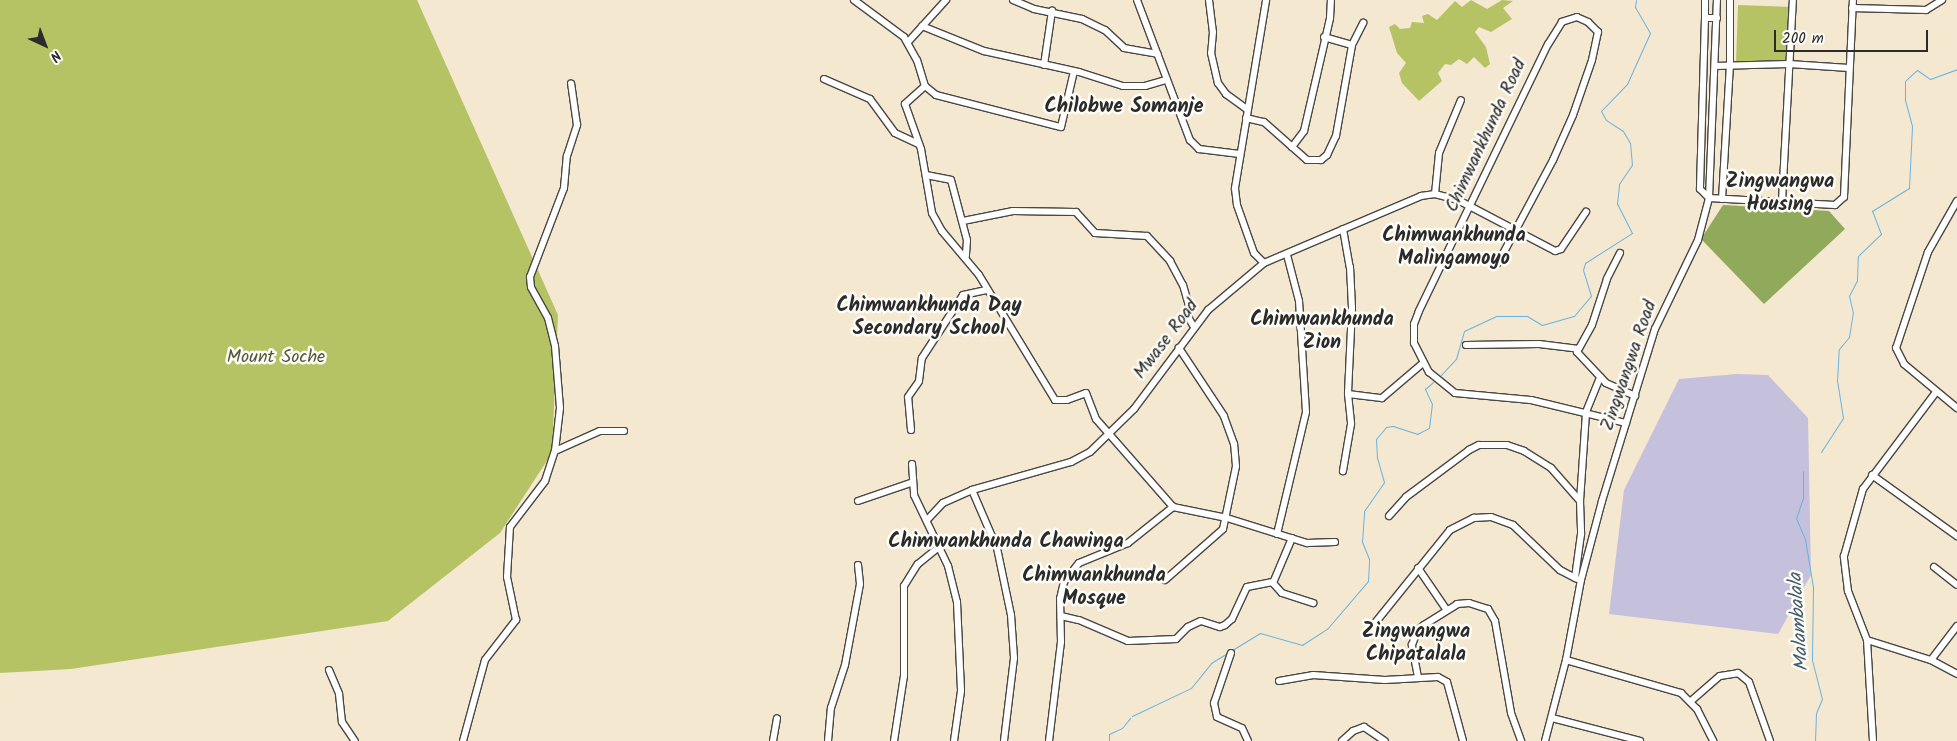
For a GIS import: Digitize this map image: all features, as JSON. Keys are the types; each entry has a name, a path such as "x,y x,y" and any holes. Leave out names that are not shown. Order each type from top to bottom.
{"street":[{"path":"854,0 867,8 908,42 925,86 936,95 1061,127 1074,71"},
{"path":"867,8 871,0"},
{"path":"908,42 946,0"},
{"path":"1013,0 1034,9 1052,11 1096,25 1131,51 1157,54"},
{"path":"1137,0 1166,80 1194,145 1200,149 1240,154"},
{"path":"1209,0 1214,32 1211,53 1218,83 1226,94 1248,109"},
{"path":"1264,263 1254,253 1237,205 1235,188 1266,0"},
{"path":"1292,148 1304,131 1331,0"},
{"path":"1705,0 1698,183 1709,198 1835,205 1842,201 1852,0"},
{"name":"Zingwangwa Road","path":"1546,741 1566,660 1578,579 1658,322 1698,240 1709,198 1717,0"},
{"path":"1722,199 1730,65 1730,0"},
{"path":"1782,201 1792,0"},
{"path":"1852,8 1926,10 1942,0"},
{"path":"1044,65 1052,11"},
{"name":"Chimwankhunda Road","path":"1498,263 1553,160 1580,98 1598,38 1598,32 1588,22 1569,18 1557,29 1414,324 1414,344 1422,364 1436,381 1455,393 1531,400 1626,423"},
{"path":"1705,18 1717,18"},
{"path":"1246,118 1262,120 1300,156 1314,161 1321,160 1332,148 1352,44 1362,23"},
{"path":"922,26 967,46 1074,71 1123,86 1146,86 1166,80"},
{"path":"1324,36 1352,44"},
{"path":"1715,66 1789,64 1848,68"},
{"path":"824,79 870,99 895,134 919,144"},
{"path":"1701,80 1715,81"},
{"path":"463,741 485,660 516,620 507,577 510,527 545,481 555,451 560,408 554,346 548,318 531,287 530,277 564,188 566,156 576,124 571,83"},
{"path":"925,86 905,102 919,144 932,213 947,237 966,256 1055,400 1068,400 1085,392 1092,413 1173,507 1227,518 1316,544 1335,542"},
{"path":"1435,194 1439,153 1462,100"},
{"path":"926,175 950,178 963,221 966,256"},
{"name":"Mwase Road","path":"928,520 943,503 972,490 1071,462 1090,452 1134,409 1194,327 1217,301 1264,263 1287,255 1407,200 1435,194 1448,196 1514,231 1558,251 1586,212"},
{"path":"1957,201 1928,252 1896,348 1904,364 1957,408"},
{"path":"963,221 1004,211 1076,212 1095,233 1147,236 1170,261 1183,285 1190,309 1188,318 1194,327"},
{"path":"1343,229 1352,288 1348,394 1352,424 1344,471"},
{"path":"1620,253 1607,279 1592,324 1577,349 1579,356 1600,377 1612,386 1635,396"},
{"path":"1277,534 1306,412 1299,301 1287,255"},
{"path":"911,430 908,397 919,381 922,358 963,295 987,290"},
{"path":"1466,346 1533,344 1577,349"},
{"path":"1165,580 1220,534 1227,518 1236,466 1230,431 1217,403 1179,348"},
{"path":"1348,394 1382,398 1422,364"},
{"path":"1375,623 1418,568 1458,524 1474,518 1491,517 1513,525 1560,570 1578,579 1581,534 1580,501 1586,412 1600,377"},
{"path":"1873,741 1867,640 1848,591 1844,567 1859,499 1872,475 1936,392"},
{"path":"555,451 600,431 624,431"},
{"path":"1389,516 1406,497 1448,464 1480,445 1494,443 1524,451 1539,459 1580,501"},
{"path":"912,464 911,483 916,503 928,520 954,584 960,630 961,691 954,741"},
{"path":"1872,475 1957,536"},
{"path":"858,501 911,483"},
{"path":"972,490 997,548 1011,616 1014,658 1004,741"},
{"path":"1049,741 1061,616 1061,592 1071,571 1079,563 1128,543 1173,507"},
{"path":"1273,582 1292,538"},
{"path":"894,741 904,676 904,586 918,564 939,546"},
{"path":"828,741 831,708 845,665 860,584 858,565"},
{"path":"1934,567 1957,585"},
{"path":"1418,568 1446,609"},
{"path":"1061,616 1079,620 1128,641 1176,639 1188,627 1201,620 1220,627 1225,625 1232,619 1246,587 1273,582"},
{"path":"1273,582 1282,593 1313,603"},
{"path":"1418,677 1412,654 1414,637 1424,624 1446,609 1469,602 1481,605 1493,614 1511,713 1521,741"},
{"path":"1931,660 1957,626"},
{"path":"1867,640 1931,660 1957,674"},
{"path":"1231,653 1214,703 1217,717 1242,728 1248,741"},
{"path":"1566,660 1668,687 1691,701 1704,719 1713,741"},
{"path":"329,670 339,694 342,722 355,741"},
{"path":"1691,701 1720,676 1738,673 1749,682 1770,741"},
{"path":"1279,682 1303,675 1385,680 1418,677 1445,680 1463,741"},
{"path":"773,741 777,718"},
{"path":"1552,718 1640,741"},
{"path":"1342,741 1353,731 1364,727 1385,741"}],"shaded area":[{"path":"1737,374 1768,375 1808,418 1811,575 1778,634 1609,614 1624,490 1679,379"}],"green space":[{"name":"Mount Soche","path":"0,0 417,0 558,315 552,453 500,533 388,621 71,669 0,673"},
{"path":"1471,0 1487,9 1502,0 1513,1 1503,8 1512,19 1491,32 1479,27 1475,32 1486,47 1490,64 1485,68 1474,57 1467,64 1459,59 1451,65 1445,64 1438,73 1442,81 1419,101 1402,83 1399,73 1406,63 1397,53 1389,27 1395,24 1400,29 1410,28 1412,22 1424,23 1422,16 1428,14 1437,20 1455,1 1462,7"},
{"path":"1738,5 1796,7 1794,68 1736,66"},
{"path":"1723,205 1829,211 1845,229 1764,304 1701,239"}],"waterway":[{"path":"1440,376 1456,359 1464,331 1496,316 1527,316 1542,325 1574,316 1591,296 1583,270 1585,263 1632,233 1617,204 1619,184 1632,165 1630,143 1623,131 1606,120 1601,111 1627,84 1650,33 1635,7 1636,0"},
{"name":"Malambalala","path":"1821,452 1843,418 1837,382 1839,349 1849,337 1853,313 1849,296 1857,280 1858,256 1881,234 1872,211 1909,188 1912,126 1905,99 1905,81 1917,70 1930,79 1957,69"},
{"path":"1132,716 1191,688 1211,663 1260,633 1302,645 1327,629 1368,581 1369,559 1362,542 1364,511 1384,482 1377,458 1376,439 1386,427 1393,426 1417,434 1429,428 1432,404 1425,389 1433,382"},
{"name":"Malambalala","path":"1803,471 1803,498 1796,518 1805,539 1813,587 1812,660 1822,699 1816,713 1815,741"},
{"path":"1109,741 1109,734 1122,728 1130,718"}],"district":[{"name":"Chilobwe Somanje","path":"1124,107"},
{"name":"Zingwangwa Housing","path":"1780,194"},
{"name":"Chimwankhunda Malingamoyo","path":"1454,248"},
{"name":"Chimwankhunda Day Secondary School","path":"929,318"},
{"name":"Chimwankhunda Zion","path":"1322,332"},
{"name":"Chimwankhunda Chawinga","path":"1006,542"},
{"name":"Chimwankhunda Mosque","path":"1094,588"},
{"name":"Zingwangwa Chipatalala","path":"1416,644"}]}
